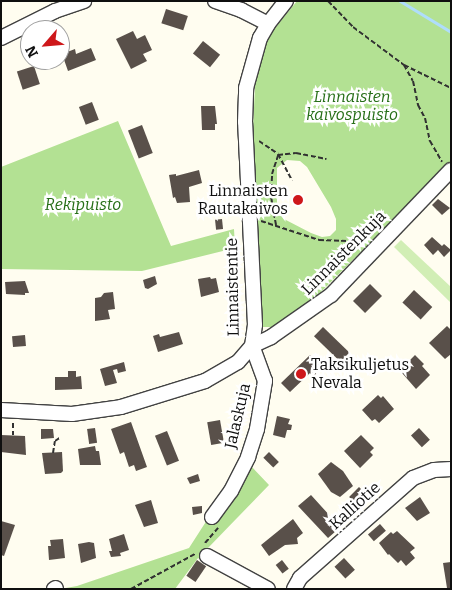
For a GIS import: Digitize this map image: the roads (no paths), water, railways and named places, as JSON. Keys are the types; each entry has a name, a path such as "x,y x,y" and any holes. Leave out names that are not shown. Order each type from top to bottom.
{"street":[{"path":"1,38 55,11 84,1"},
{"path":"215,1 241,10 268,24"},
{"name":"Linnaistentie","path":"1,410 72,414 121,407 205,381 238,362 252,346 255,325 248,218 245,138 246,88 253,56 268,24 286,1"},
{"name":"Linnaistenkuja","path":"252,346 271,337 320,305 449,171"},
{"name":"Jalaskuja","path":"212,517 231,491 248,457 256,430 265,381 252,346"},
{"name":"Kalliotie","path":"294,589 300,578 413,478 434,470 451,469"},
{"path":"203,554 268,589"}],"waterway":[{"path":"400,1 451,32"}],"place":[{"name":"Linnaisten Rautakaivos","path":"298,200"},
{"name":"Taksikuljetus Nevala","path":"301,374"}],"park label":[{"name":"Linnaisten kaivospuisto","path":"352,106"},
{"name":"Rekipuisto","path":"83,205"}]}
